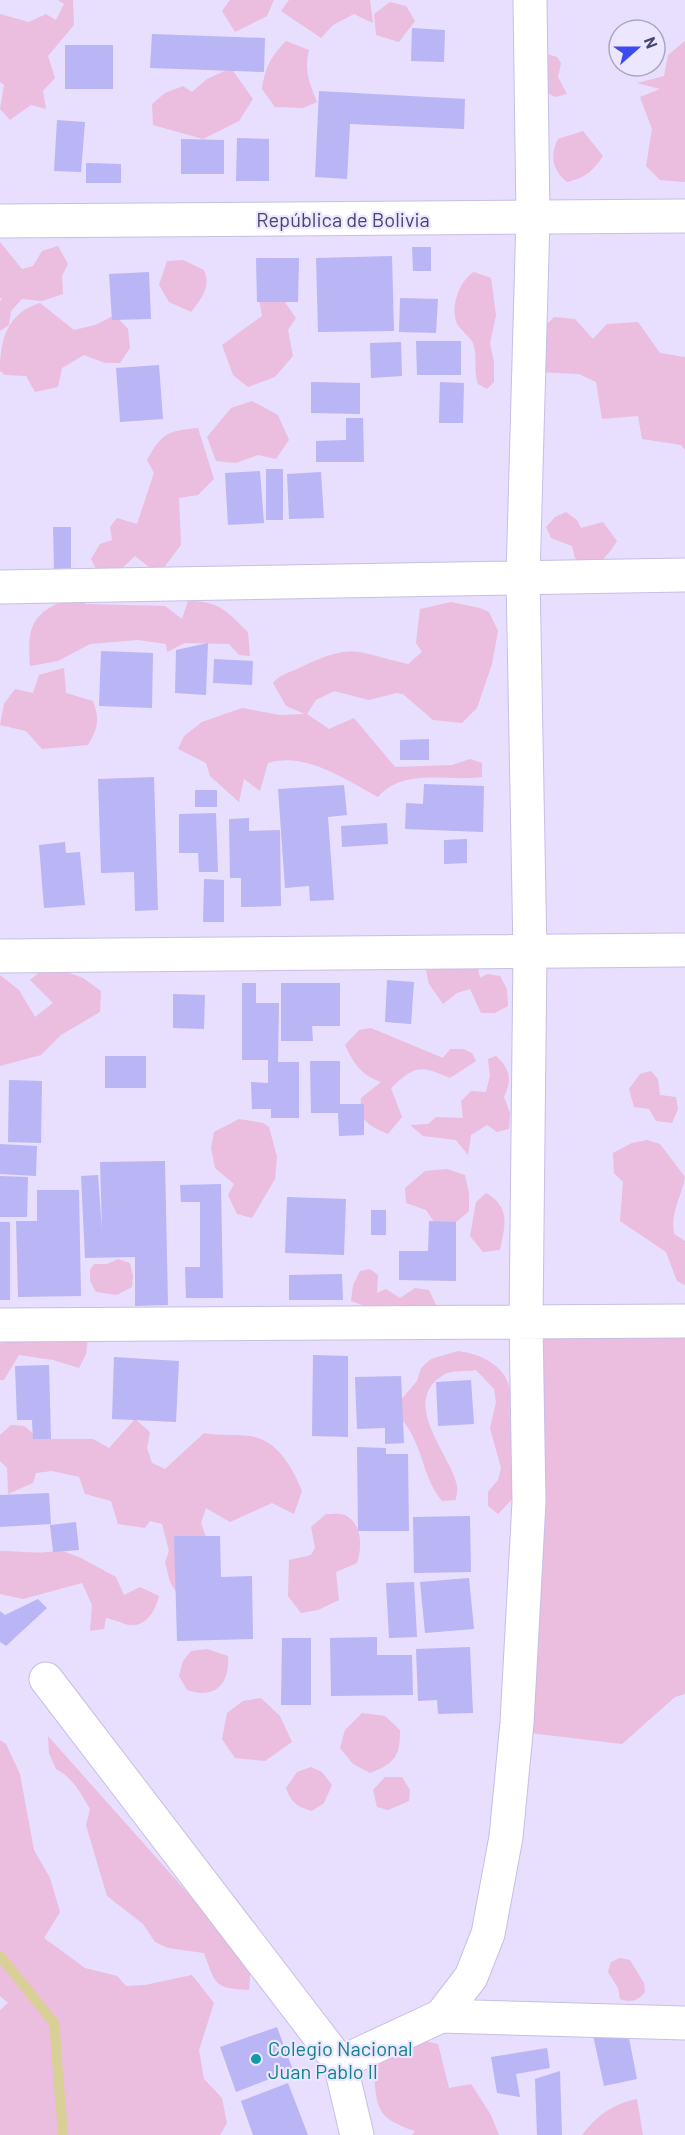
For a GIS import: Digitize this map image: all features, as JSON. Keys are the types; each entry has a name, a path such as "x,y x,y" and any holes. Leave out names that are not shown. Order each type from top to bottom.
{"street":[{"path":"441,2016 471,1977 488,1934 506,1837 517,1723 529,1502 526,1322 530,952 523,577 533,218 530,0"},
{"name":"República de Bolivia","path":"0,221 685,216"},
{"path":"0,587 685,575"},
{"path":"0,956 685,951"},
{"path":"0,1325 685,1321"},
{"path":"46,1679 340,2063 357,2135"},
{"path":"340,2063 441,2016 685,2023"}],"shaded area":[{"path":"58,0 73,0 74,25 48,56 55,78 43,91 46,109 31,105 10,120 0,109 4,85 0,82 0,14 29,22 46,14 56,20 64,4"},
{"path":"230,0 274,0 267,16 235,32 222,11"},
{"path":"289,0 370,0 373,23 354,14 333,25 321,38 281,11"},
{"path":"390,2 406,6 415,21 399,42 376,35 374,14"},
{"path":"286,41 309,50 308,76 317,102 303,108 275,107 262,89 270,63"},
{"path":"685,41 685,182 660,180 646,166 652,129 640,97 660,89 637,83 667,78 668,55"},
{"path":"547,54 557,57 561,63 558,77 567,94 555,97 542,90"},
{"path":"231,68 253,99 239,121 203,139 153,125 152,104 165,93 183,86 192,92 207,79"},
{"path":"583,131 603,156 588,173 567,182 558,173 554,163 555,145 558,139"},
{"path":"0,242 22,269 33,266 42,251 58,246 68,264 62,276 63,294 42,301 22,299 11,311 9,325 0,331 0,301 2,299 0,298"},
{"path":"183,260 204,270 206,276 204,292 191,312 169,302 159,285 167,261"},
{"path":"474,272 491,278 496,315 490,343 494,362 494,382 487,389 478,384 473,343 457,324 455,315 456,301 461,287"},
{"path":"282,298 296,318 288,330 293,356 275,377 248,387 233,375 222,345 262,316 259,299"},
{"path":"40,303 74,330 95,325 115,315 128,329 130,348 120,363 105,363 84,355 62,368 58,387 35,392 26,376 5,375 0,371 0,360 4,338 13,321 20,313"},
{"path":"554,317 575,319 593,339 607,324 638,322 660,353 685,357 685,450 681,445 642,439 638,416 602,419 596,382 579,374 537,372 539,332"},
{"path":"252,401 278,415 289,440 276,459 258,455 236,463 216,461 207,437 231,408"},
{"path":"198,428 214,479 198,495 179,498 181,545 162,570 149,567 135,556 112,578 101,579 91,559 100,544 112,540 110,527 117,518 137,524 154,473 147,460 152,451 166,435 172,432"},
{"path":"566,512 577,520 581,528 603,522 617,541 599,562 583,566 575,558 572,546 551,538 546,527 555,517"},
{"path":"71,597 86,604 165,606 182,619 188,601 215,605 228,613 248,632 250,656 239,655 229,644 185,643 167,652 166,644 138,640 90,644 58,661 30,666 31,630 35,622 48,609"},
{"path":"451,602 489,612 498,631 492,664 477,708 462,723 433,720 403,694 396,693 369,700 334,691 316,700 307,714 329,729 354,718 395,767 452,765 470,759 482,763 482,777 413,779 388,788 378,797 325,769 311,764 282,760 268,763 260,791 244,779 239,802 210,776 206,763 178,749 184,736 202,722 242,708 280,715 305,714 286,706 273,683 282,675 319,659 333,654 354,652 408,664 422,652 416,643 420,609"},
{"path":"64,668 66,693 93,701 97,724 88,745 42,749 26,731 0,725 4,704 15,689 33,693 39,675"},
{"path":"48,965 83,978 101,991 100,1012 61,1035 41,1055 0,1066 0,975 19,990 35,1017 53,1003 30,980"},
{"path":"425,966 478,968 480,978 487,974 500,976 507,989 508,1006 495,1013 481,1013 470,989 457,993 443,1004 429,984"},
{"path":"371,1028 443,1058 450,1049 463,1049 472,1053 476,1061 450,1078 432,1071 418,1069 399,1080 391,1088 402,1117 388,1134 366,1122 361,1106 361,1098 381,1082 368,1076 359,1068 345,1045 359,1030"},
{"path":"496,1056 509,1075 504,1097 510,1113 509,1129 497,1132 487,1125 471,1135 468,1155 456,1140 423,1136 410,1125 428,1124 436,1117 463,1118 461,1101 471,1091 486,1092 490,1076 488,1059"},
{"path":"651,1071 658,1079 660,1095 676,1097 678,1109 672,1123 656,1121 649,1109 634,1107 629,1089 640,1074"},
{"path":"239,1119 263,1123 269,1127 277,1157 275,1179 252,1218 237,1214 228,1195 234,1184 215,1168 211,1148 214,1132"},
{"path":"647,1140 660,1144 685,1177 673,1226 674,1234 685,1241 685,1285 677,1281 666,1252 620,1221 623,1182 614,1173 613,1153 632,1143"},
{"path":"447,1169 465,1175 469,1193 469,1211 455,1223 436,1225 426,1210 406,1203 405,1188 425,1171"},
{"path":"486,1193 494,1198 503,1211 504,1225 500,1250 483,1252 470,1236 476,1202"},
{"path":"118,1259 130,1263 133,1276 132,1287 117,1295 96,1292 90,1281 90,1270 94,1264 107,1264"},
{"path":"370,1269 378,1275 377,1293 386,1289 400,1298 415,1288 429,1290 438,1309 365,1306 351,1301 353,1285 360,1271"},
{"path":"533,1328 685,1330 685,1694 675,1697 622,1744 530,1733"},
{"path":"18,1336 88,1338 86,1354 79,1368 53,1360 19,1355 4,1380 0,1380 0,1343"},
{"path":"458,1351 491,1362 498,1367 508,1381 511,1398 510,1419 523,1488 498,1514 488,1506 488,1492 498,1480 501,1468 490,1428 496,1402 494,1389 476,1370 445,1374 432,1385 426,1399 426,1413 431,1429 457,1486 456,1500 442,1501 435,1491 412,1434 396,1414 399,1402 417,1381 421,1368 431,1359"},
{"path":"135,1419 150,1432 147,1448 152,1463 165,1469 204,1433 250,1436 269,1443 289,1465 302,1491 294,1514 272,1503 230,1522 206,1508 201,1523 206,1537 180,1598 170,1582 165,1562 169,1551 162,1524 150,1521 145,1528 118,1524 111,1501 85,1494 79,1477 52,1471 36,1473 33,1483 8,1494 7,1468 0,1461 0,1435 11,1425 24,1426 40,1439 93,1439 109,1448"},
{"path":"326,1514 345,1515 355,1524 360,1537 359,1557 357,1563 336,1572 339,1600 318,1610 301,1613 288,1596 289,1560 311,1555 315,1548 311,1527"},
{"path":"60,1550 81,1558 116,1577 124,1595 140,1587 159,1596 150,1616 136,1625 106,1618 104,1629 90,1631 92,1605 82,1583 23,1599 0,1594 0,1551 38,1553"},
{"path":"207,1649 228,1656 228,1666 223,1682 213,1691 206,1693 187,1690 179,1676 183,1661 191,1651"},
{"path":"261,1698 280,1716 292,1742 265,1761 235,1758 222,1739 227,1713 243,1701"},
{"path":"362,1713 385,1716 400,1730 399,1747 394,1758 385,1766 370,1773 353,1764 340,1748 345,1730"},
{"path":"48,1736 251,1964 249,1990 228,1988 218,1983 204,1953 168,1948 155,1942 143,1924 107,1896 86,1825 90,1809 72,1781 56,1769 49,1753"},
{"path":"0,1740 6,1744 20,1774 34,1850 50,1878 60,1912 44,1938 85,1968 117,1976 126,1986 145,1985 192,1975 214,2003 199,2050 204,2079 222,2098 227,2123 220,2135 0,2135 0,2010 8,2003 0,1996"},
{"path":"311,1767 322,1772 332,1785 324,1803 312,1811 295,1803 286,1788 297,1772"},
{"path":"385,1777 402,1777 410,1790 409,1801 388,1810 377,1807 373,1790"},
{"path":"620,1958 630,1960 644,1983 645,1992 634,2000 620,1999 618,1988 608,1972 611,1962"},
{"path":"403,2036 438,2044 449,2088 471,2084 491,2115 499,2135 412,2135 415,2131 391,2121 385,2115 377,2101 373,2067"},
{"path":"637,2099 643,2135 582,2135 606,2111"}],"building":[{"path":"412,28 445,30 444,62 411,61"},
{"path":"152,34 265,38 264,72 150,68"},
{"path":"65,45 113,45 113,89 65,89"},
{"path":"319,91 465,99 464,129 350,124 347,179 315,177"},
{"path":"57,120 85,122 81,172 54,171"},
{"path":"237,138 269,139 269,181 236,181"},
{"path":"181,139 224,140 224,174 181,174"},
{"path":"86,163 121,164 121,183 86,183"},
{"path":"412,247 431,247 431,271 413,271"},
{"path":"392,256 394,331 318,332 316,258"},
{"path":"256,258 299,258 298,302 257,302"},
{"path":"149,272 151,319 112,320 109,274"},
{"path":"400,298 438,299 436,333 399,332"},
{"path":"416,341 461,341 461,375 417,375"},
{"path":"401,342 402,376 371,378 370,343"},
{"path":"159,365 163,419 120,422 116,368"},
{"path":"311,382 360,383 360,414 311,413"},
{"path":"440,382 464,383 463,423 439,423"},
{"path":"346,418 363,418 364,462 316,462 316,441 346,440"},
{"path":"266,469 283,469 283,520 266,520"},
{"path":"260,471 264,523 228,525 225,473"},
{"path":"321,472 324,518 289,519 287,474"},
{"path":"53,527 71,527 71,568 54,569"},
{"path":"208,643 206,695 175,693 176,650"},
{"path":"101,651 153,653 152,708 99,706"},
{"path":"214,659 253,661 252,685 213,683"},
{"path":"429,739 429,760 400,760 400,740"},
{"path":"154,777 158,910 135,911 134,872 101,873 98,779"},
{"path":"424,784 484,786 483,832 405,829 406,803 423,804"},
{"path":"344,785 347,815 328,817 334,900 310,901 309,886 285,888 278,789"},
{"path":"195,790 217,790 217,807 195,807"},
{"path":"216,813 218,872 199,872 198,853 179,853 179,814"},
{"path":"249,818 249,831 280,830 281,906 241,907 241,878 230,878 229,819"},
{"path":"387,823 388,844 342,847 341,826"},
{"path":"467,839 467,863 444,864 444,840"},
{"path":"65,842 66,853 80,852 85,905 44,908 39,845"},
{"path":"204,879 224,880 224,922 203,922"},
{"path":"387,980 414,982 411,1024 385,1022"},
{"path":"242,983 256,983 256,1003 279,1003 278,1062 299,1062 299,1118 271,1118 271,1109 252,1109 251,1082 268,1083 268,1060 242,1060"},
{"path":"281,983 340,983 340,1026 312,1026 313,1041 281,1041"},
{"path":"173,994 205,995 204,1029 173,1028"},
{"path":"105,1056 146,1056 146,1088 105,1088"},
{"path":"310,1061 340,1061 340,1104 364,1104 364,1135 339,1136 338,1113 311,1113"},
{"path":"9,1080 42,1081 41,1143 8,1142"},
{"path":"0,1144 37,1146 36,1176 0,1174"},
{"path":"165,1161 168,1305 135,1306 135,1257 85,1258 81,1176 98,1175 102,1230 100,1162"},
{"path":"0,1176 28,1177 27,1217 0,1217"},
{"path":"221,1184 223,1298 186,1298 185,1267 200,1267 200,1202 181,1202 180,1185"},
{"path":"37,1190 79,1190 81,1296 18,1297 16,1221 37,1221"},
{"path":"287,1197 346,1199 344,1255 285,1253"},
{"path":"371,1210 386,1210 386,1235 371,1235"},
{"path":"429,1221 456,1222 456,1281 399,1280 399,1251 428,1251"},
{"path":"0,1222 10,1222 10,1300 0,1300"},
{"path":"342,1274 343,1300 289,1300 289,1275"},
{"path":"313,1355 348,1356 348,1437 312,1436"},
{"path":"114,1357 179,1361 176,1422 112,1419"},
{"path":"49,1365 51,1439 33,1439 32,1420 17,1420 15,1366"},
{"path":"401,1376 404,1443 385,1444 385,1428 357,1429 355,1377"},
{"path":"471,1380 474,1424 438,1426 436,1382"},
{"path":"357,1447 386,1448 386,1454 408,1454 409,1531 358,1531"},
{"path":"49,1493 51,1524 0,1527 0,1495"},
{"path":"470,1516 471,1572 414,1573 413,1517"},
{"path":"76,1522 79,1550 53,1552 50,1525"},
{"path":"174,1536 220,1536 221,1577 252,1576 253,1639 177,1641"},
{"path":"469,1578 474,1629 425,1633 420,1582"},
{"path":"414,1582 417,1637 389,1638 386,1583"},
{"path":"38,1599 47,1608 6,1646 0,1642 0,1611 5,1615"},
{"path":"377,1637 377,1655 412,1655 413,1695 331,1696 330,1638"},
{"path":"282,1638 311,1638 311,1705 281,1705"},
{"path":"470,1647 473,1713 438,1714 437,1700 418,1701 416,1649"},
{"name":"Colegio Nacional Juan Pablo II","path":"277,2027 293,2070 236,2092 220,2047"},
{"path":"627,2028 637,2079 604,2086 593,2035"},
{"path":"547,2048 550,2068 516,2074 520,2097 497,2093 491,2057"},
{"path":"560,2071 562,2135 537,2135 535,2079"},
{"name":"Colegio Nacional Juan Pablo II","path":"288,2083 308,2135 253,2135 241,2101"}],"waterway":[{"path":"0,1956 54,2023 63,2135"}],"place":[{"name":"Colegio Nacional Juan Pablo II","path":"256,2059"}]}
